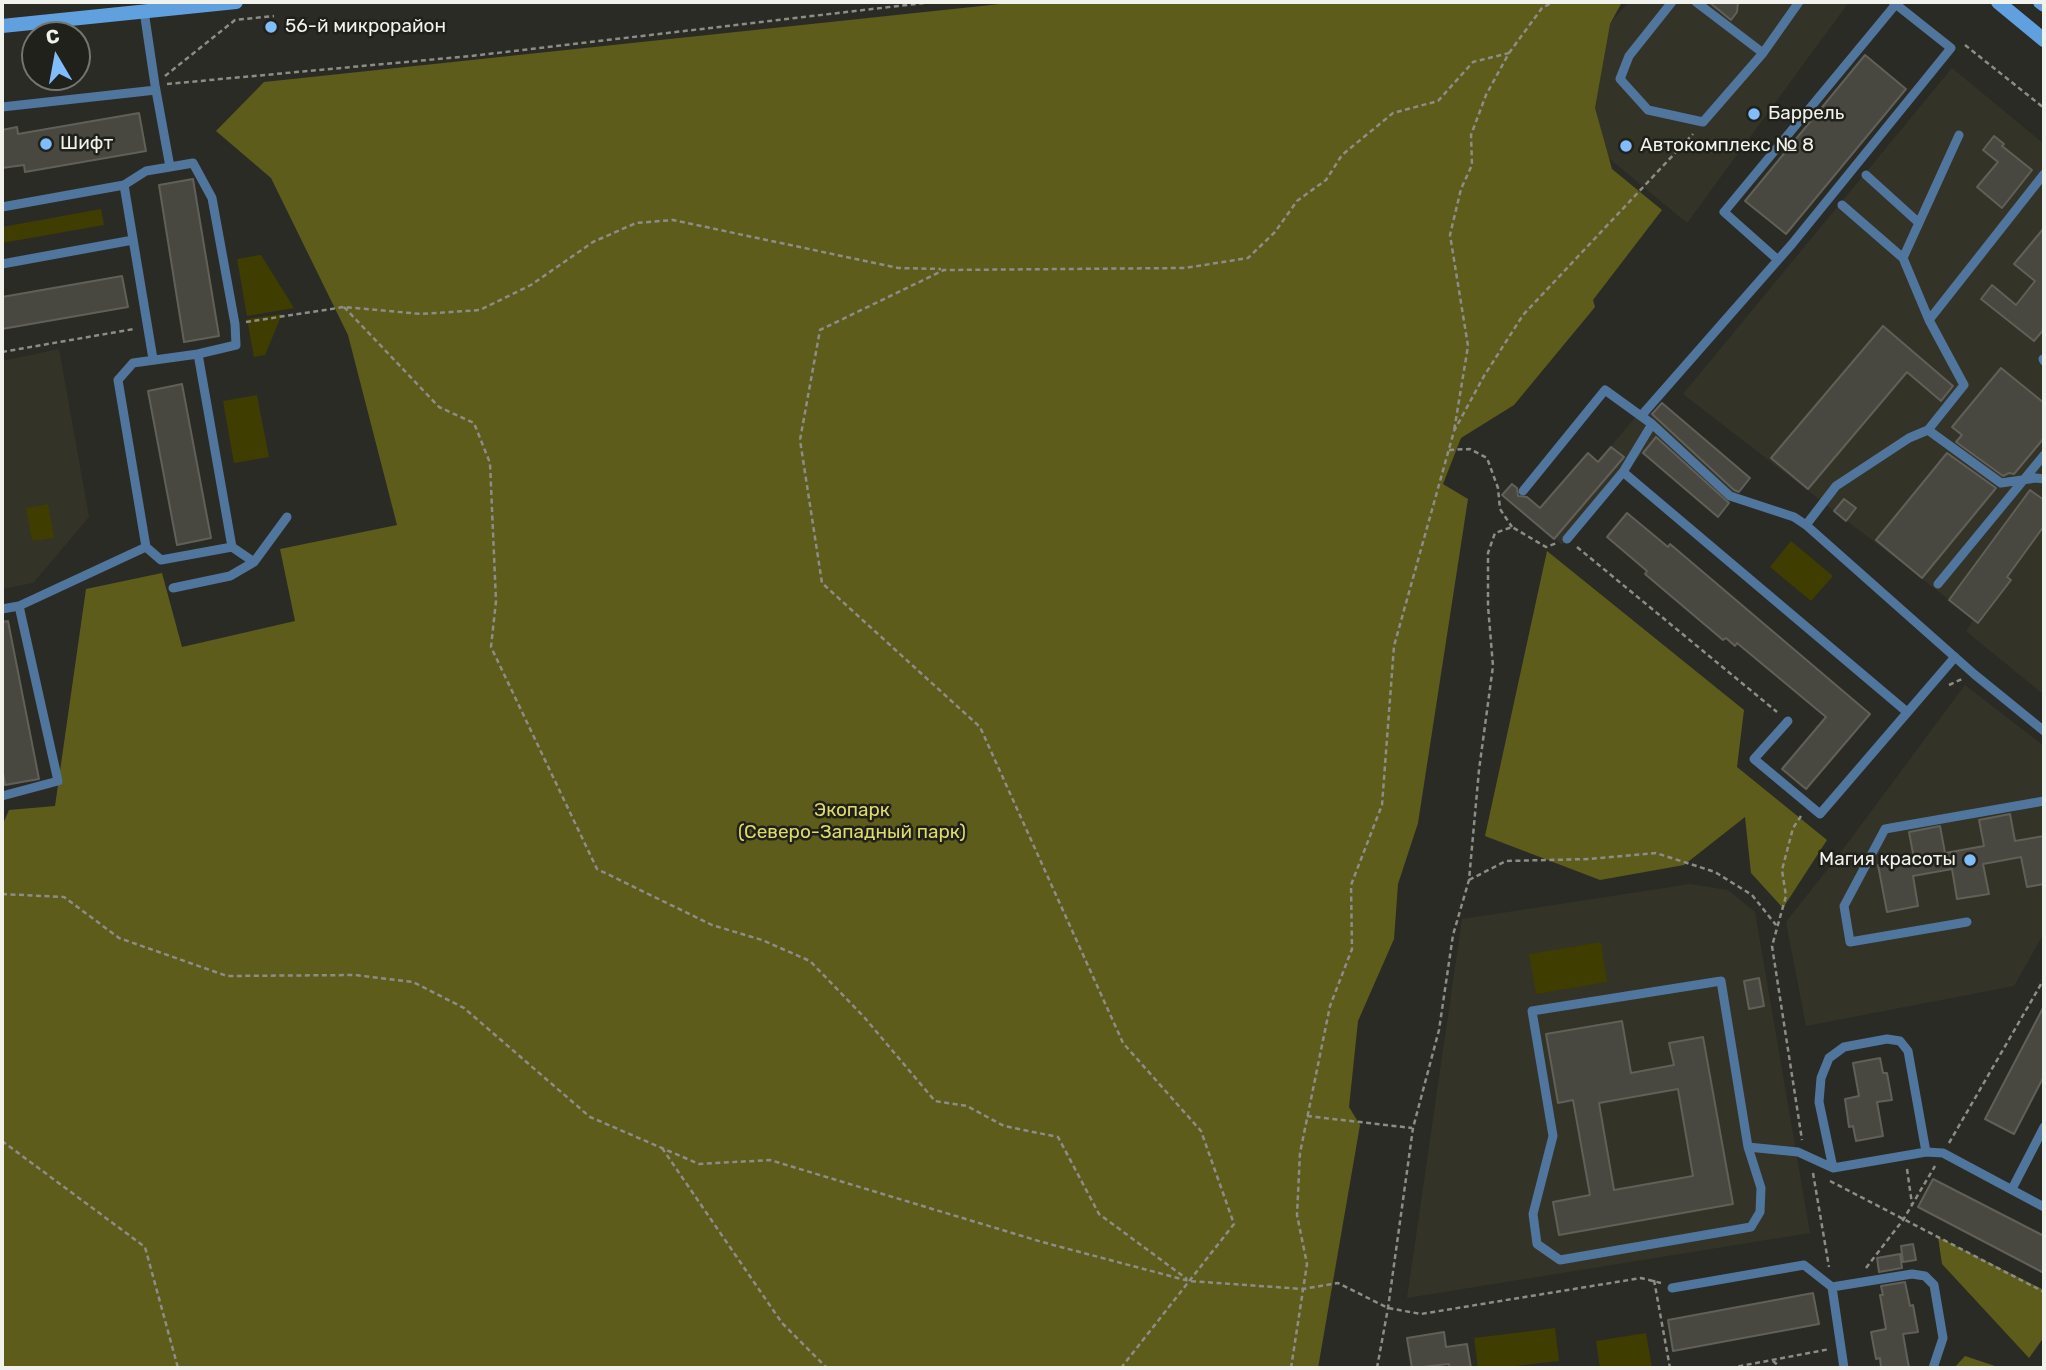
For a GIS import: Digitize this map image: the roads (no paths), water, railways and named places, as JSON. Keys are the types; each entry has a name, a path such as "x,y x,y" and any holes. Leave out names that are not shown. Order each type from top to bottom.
{"street":[{"path":"2,26 236,2"},
{"path":"1998,2 2044,40"},
{"path":"2040,2 2044,5"}],"lane":[{"path":"1672,2 1629,56 1620,79 1648,110 1703,122 1763,53 1799,2"},
{"path":"1696,2 1763,53"},
{"path":"1641,416 1778,260 1951,48 1894,3 1724,212 1778,260"},
{"path":"144,11 170,167"},
{"path":"2,107 155,87"},
{"path":"1903,258 1959,135"},
{"path":"2,207 124,185 146,171 192,163 212,198 236,324 236,345 198,354 133,363 118,380 145,547 161,560 232,547 254,562"},
{"path":"1866,174 1919,223"},
{"path":"1929,320 2044,174"},
{"path":"124,185 153,359"},
{"path":"1806,525 1836,486 1909,438 1928,430 1964,385 1929,320 1903,258 1842,205"},
{"path":"2,264 133,240"},
{"path":"198,354 232,547"},
{"path":"1523,491 1605,390 1652,425 1730,496 1794,517 1806,525 1955,657 2044,731"},
{"path":"1567,539 1623,472 1652,425"},
{"path":"1928,430 2001,483 2044,479"},
{"path":"1938,584 2044,455"},
{"path":"1623,472 1907,712"},
{"path":"173,588 230,576 254,562 287,517"},
{"path":"2,609 19,606 145,547"},
{"path":"2,796 58,781 19,606"},
{"path":"1788,721 1754,759 1820,814 1955,657"},
{"path":"1967,922 1850,942 1844,906 1885,829 2044,801"},
{"path":"1720,981 1748,1147 1761,1188 1760,1212 1751,1227 1560,1260 1537,1244 1533,1214 1553,1136 1532,1011 1720,981"},
{"path":"1833,1168 1819,1102 1821,1078 1829,1058 1844,1047 1887,1039 1900,1041 1908,1051 1926,1152"},
{"path":"2012,1189 2044,1127"},
{"path":"1748,1147 1797,1152 1833,1168 1926,1152 1943,1153 2044,1207"},
{"path":"1672,1288 1804,1265 1832,1287 1844,1368"},
{"path":"1832,1287 1912,1274 1925,1276 1934,1285 1943,1338 1933,1368"}],"place":[{"name":"56-й микрорайон","path":"271,27"},
{"name":"Баррель","path":"1754,114"},
{"name":"Шифт","path":"46,144"},
{"name":"Автокомплекс № 8","path":"1626,146"},
{"name":"Магия красоты","path":"1970,860"}],"park label":[{"name":"Экопарк (Северо-Западный парк)","path":"852,822"}]}
